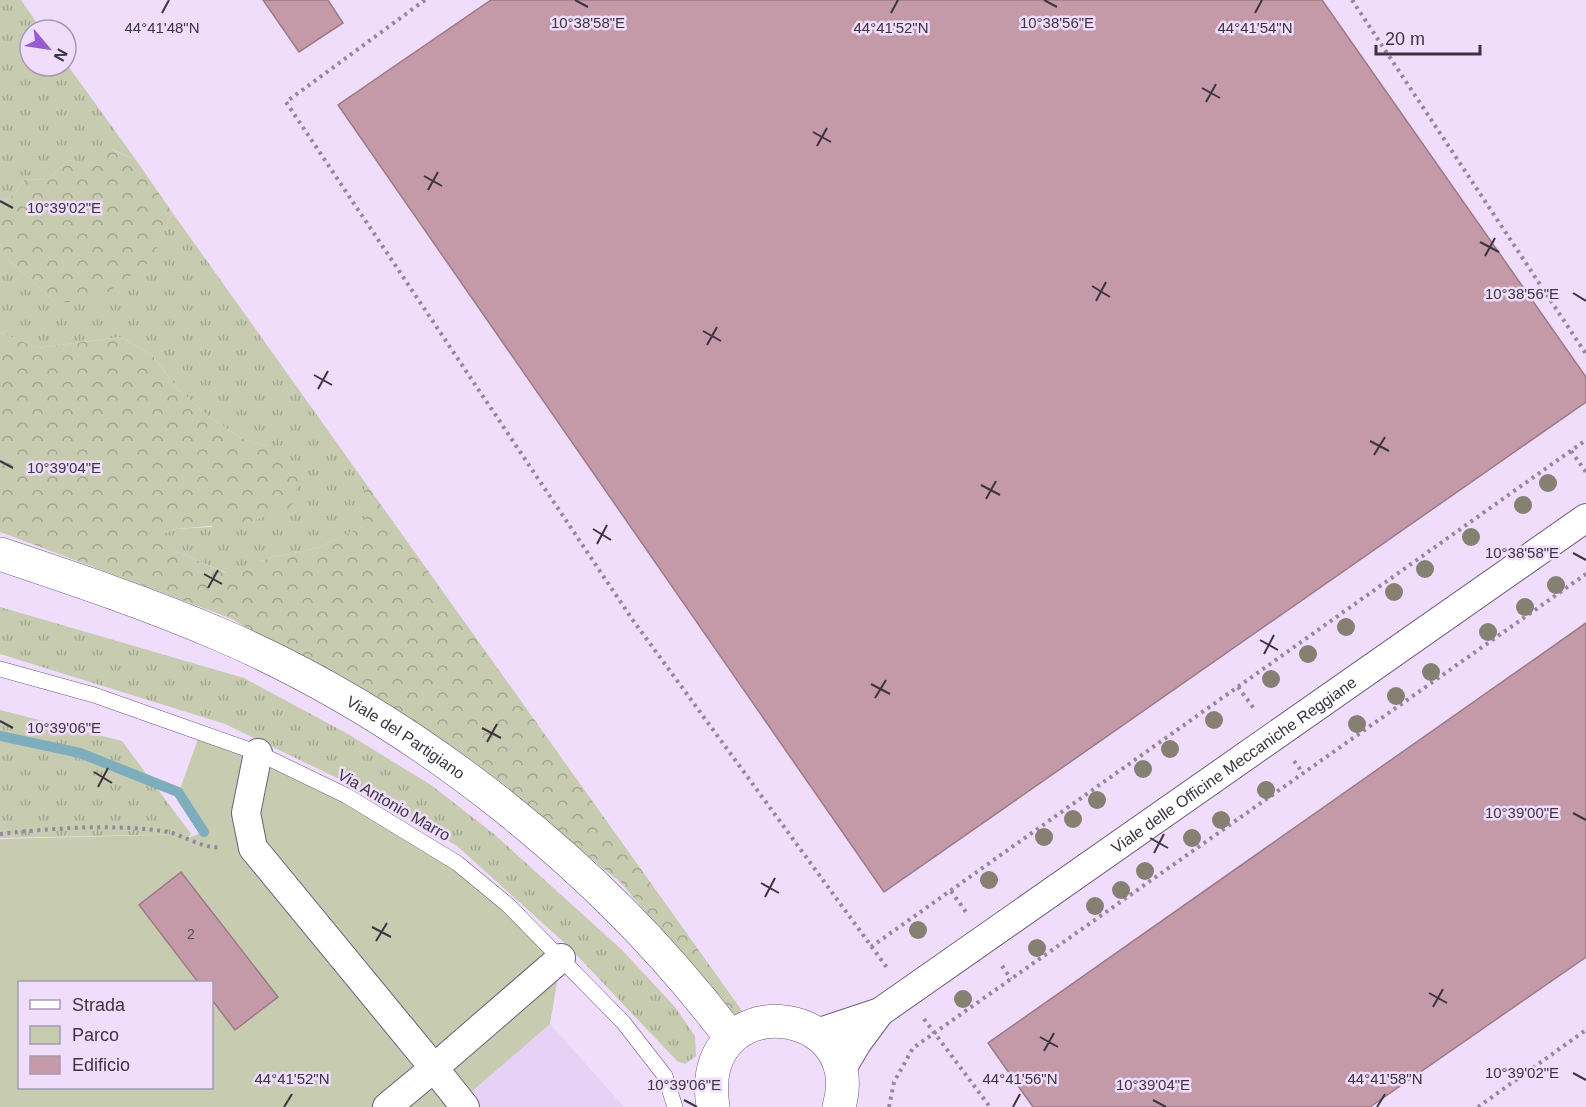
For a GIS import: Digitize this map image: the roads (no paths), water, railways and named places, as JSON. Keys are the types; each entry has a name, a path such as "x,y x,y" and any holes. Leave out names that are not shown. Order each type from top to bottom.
{"main road":[{"name":"Viale del Partigiano","path":"0,554 107,589 222,635 333,692 444,762 541,836 632,921 731,1038"},
{"path":"713,1107 710,1089 712,1070 719,1053 731,1038 746,1027 764,1021 783,1020 801,1024 817,1033 832,1050 841,1071 843,1093 839,1107"}],"street":[{"name":"Viale delle Officine Meccaniche Reggiane","path":"817,1033 880,1012 1586,518"},
{"path":"258,753 246,813 253,848 465,1107"},
{"path":"387,1107 561,958"},
{"name":"Viale delle Officine Meccaniche Reggiane","path":"841,1071 857,1043 880,1012"}],"lane":[{"name":"Via Antonio Marro","path":"0,669 94,695 258,753 347,796 457,863 508,905 643,1045 665,1076 675,1107"}],"waterway":[{"path":"0,736 80,753 178,792 204,832"}]}
